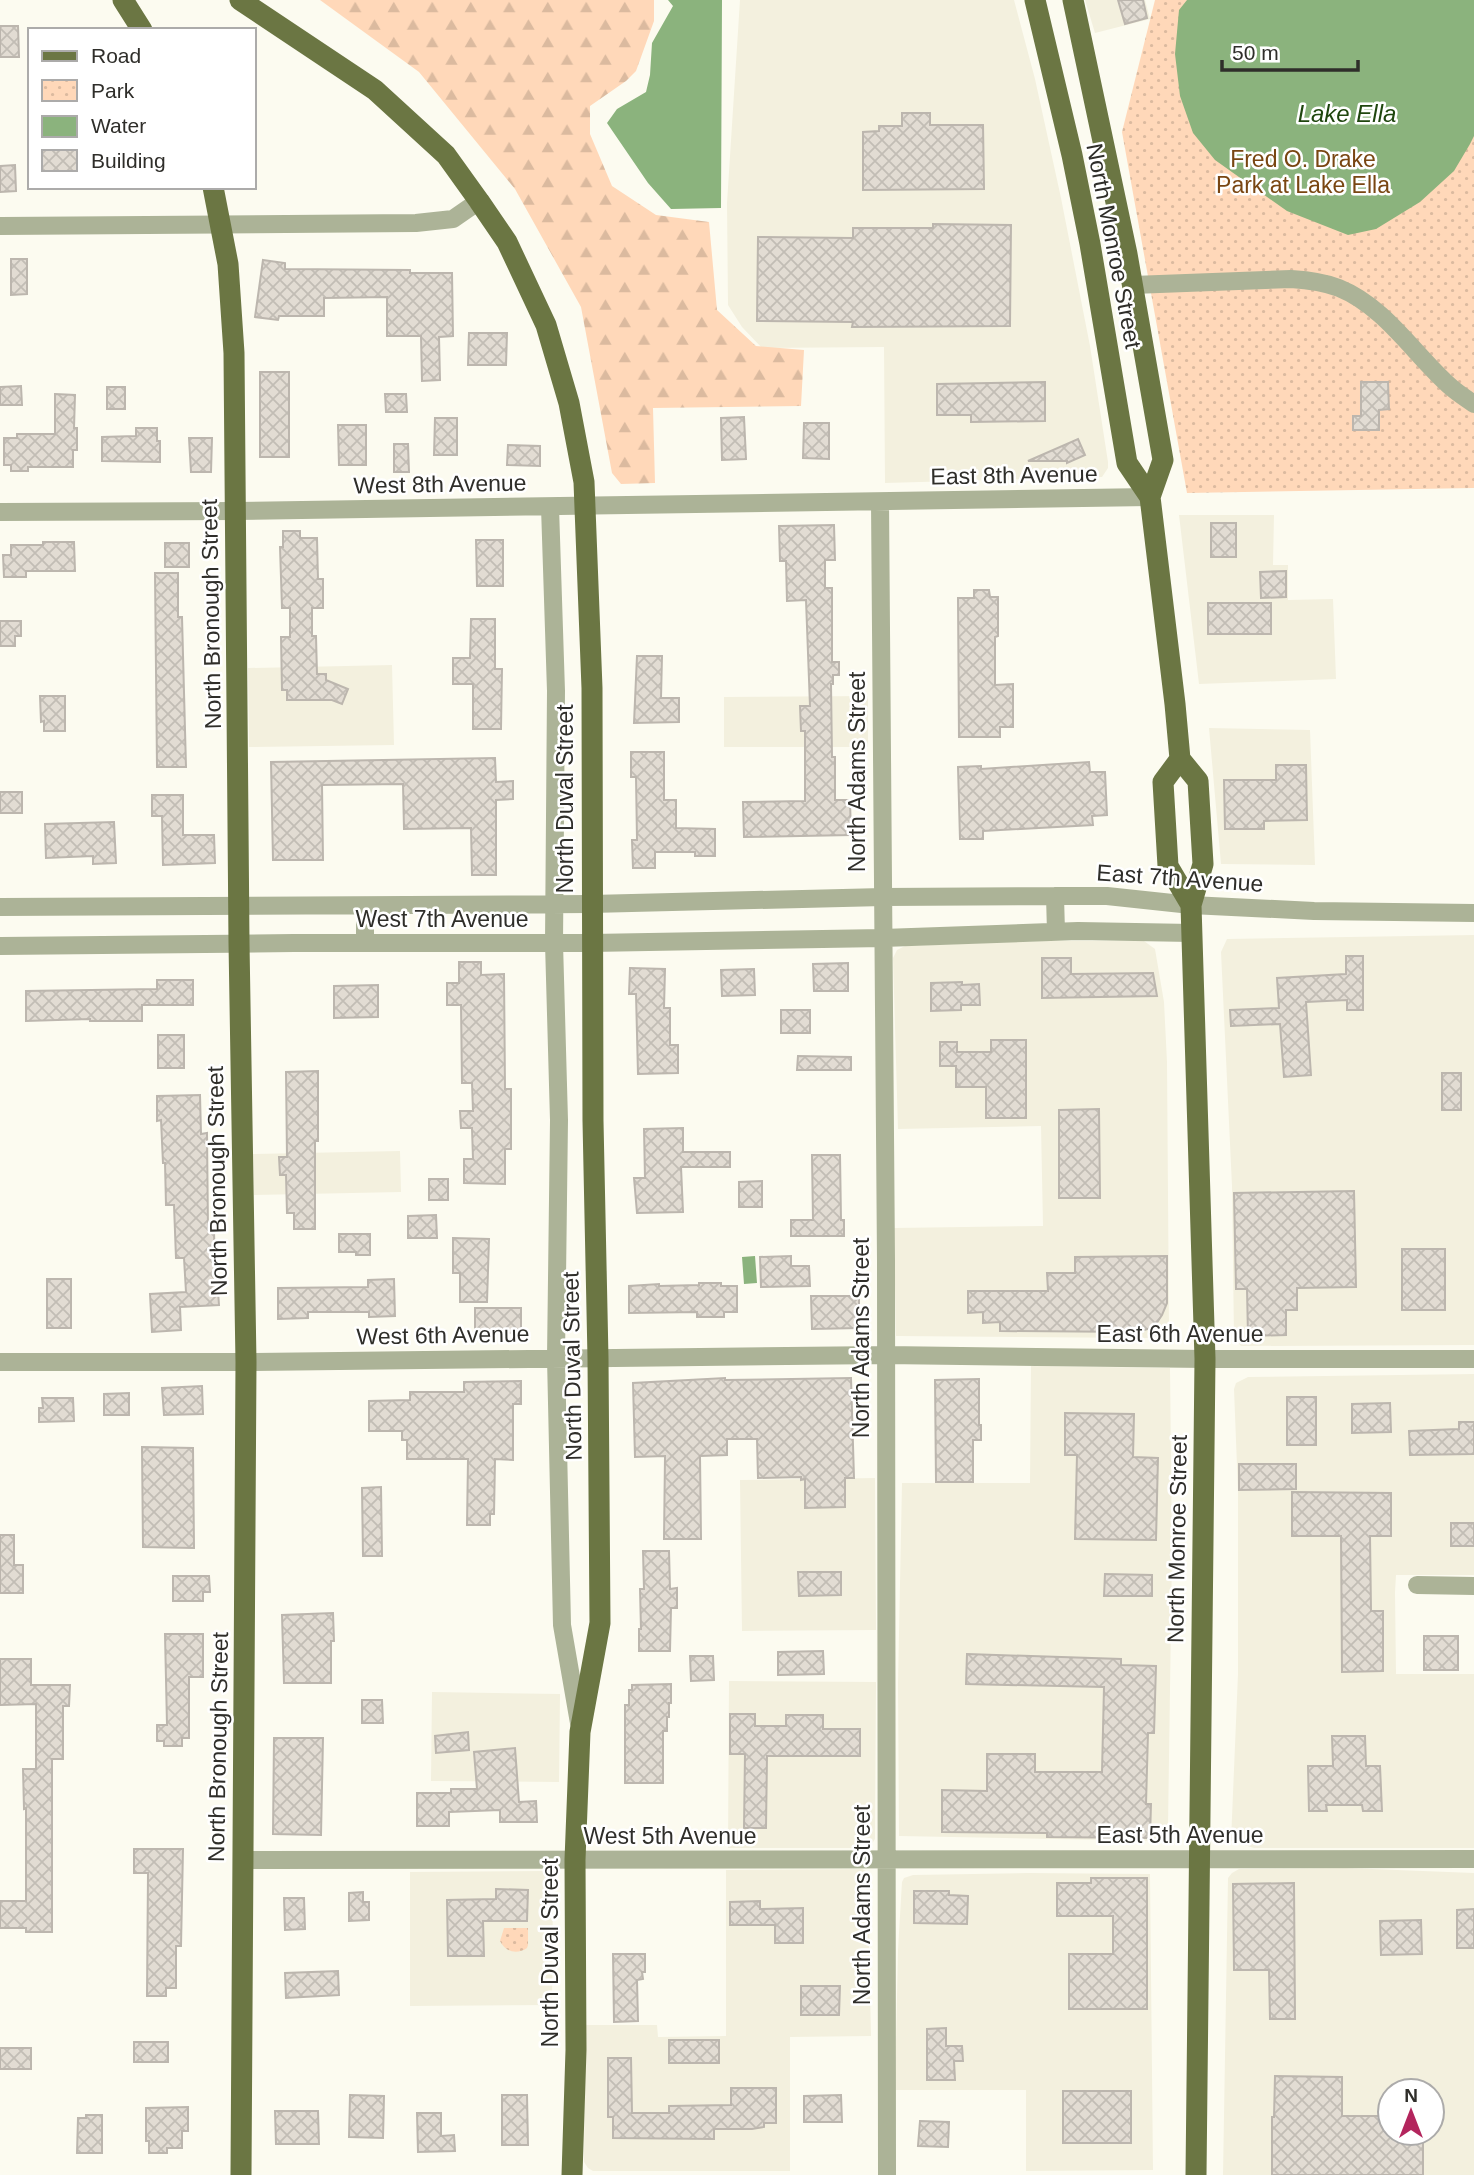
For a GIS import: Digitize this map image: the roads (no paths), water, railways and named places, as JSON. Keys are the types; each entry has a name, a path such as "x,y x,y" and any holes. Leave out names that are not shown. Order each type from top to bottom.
{"main road":[{"path":"123,0 141,28"},
{"name":"North Duval Street","path":"240,0 375,90 446,155 479,201 508,242 546,325 569,403 584,482 592,688 591,943 600,1623 580,1732 575,1860 576,2050 572,2175"},
{"name":"North Monroe Street","path":"1035,0 1072,155 1127,463 1150,498"},
{"name":"North Monroe Street","path":"1073,0 1132,285 1163,460 1150,498 1180,759 1198,781 1203,864 1191,905 1205,1359 1196,2175"},
{"name":"North Bronough Street","path":"213,189 229,264 234,353 246,1362 241,2175"},
{"path":"1097,285 1132,285"},
{"name":"North Monroe Street","path":"1180,759 1163,782 1168,866 1191,905"}],"street":[{"path":"0,226 416,223 453,219 479,201"},
{"path":"1132,285 1291,279 1339,288 1378,313 1452,388 1474,404"},
{"name":"East 8th Avenue","path":"880,502 1150,498"},
{"name":"West 8th Avenue","path":"0,512 880,502"},
{"name":"North Adams Street","path":"880,502 886,1355 887,2175"},
{"name":"North Duval Street","path":"550,507 556,691 553,904 559,1120 556,1359 562,1625 580,1732"},
{"path":"1055,896 1056,932"},
{"name":"East 7th Avenue","path":"883,897 1107,896 1191,905 1314,911 1474,913"},
{"name":"West 7th Avenue","path":"0,907 591,904 883,897"},
{"path":"365,906 365,943"},
{"path":"883,938 1056,932 1192,933"},
{"name":"West 7th Avenue","path":"0,946 591,943 883,938"},
{"name":"East 6th Avenue","path":"886,1355 1474,1359"},
{"name":"West 6th Avenue","path":"0,1362 886,1355"},
{"path":"1417,1585 1474,1586"},
{"name":"East 5th Avenue","path":"887,1861 1474,1859"},
{"name":"West 5th Avenue","path":"243,1860 887,1861"}],"water":[{"path":"668,0 722,0 721,208 671,209 648,183 607,123 617,109 646,92 652,43 673,6"},
{"name":"Lake Ella","path":"1187,0 1474,0 1474,136 1454,171 1420,202 1376,229 1348,235 1287,211 1215,160 1193,133 1180,96 1175,54 1179,10"},
{"path":"755,1256 757,1283 744,1284 742,1257"}],"park label":[{"name":"Fred O. Drake Park at Lake Ella","path":"1303,172"}]}
